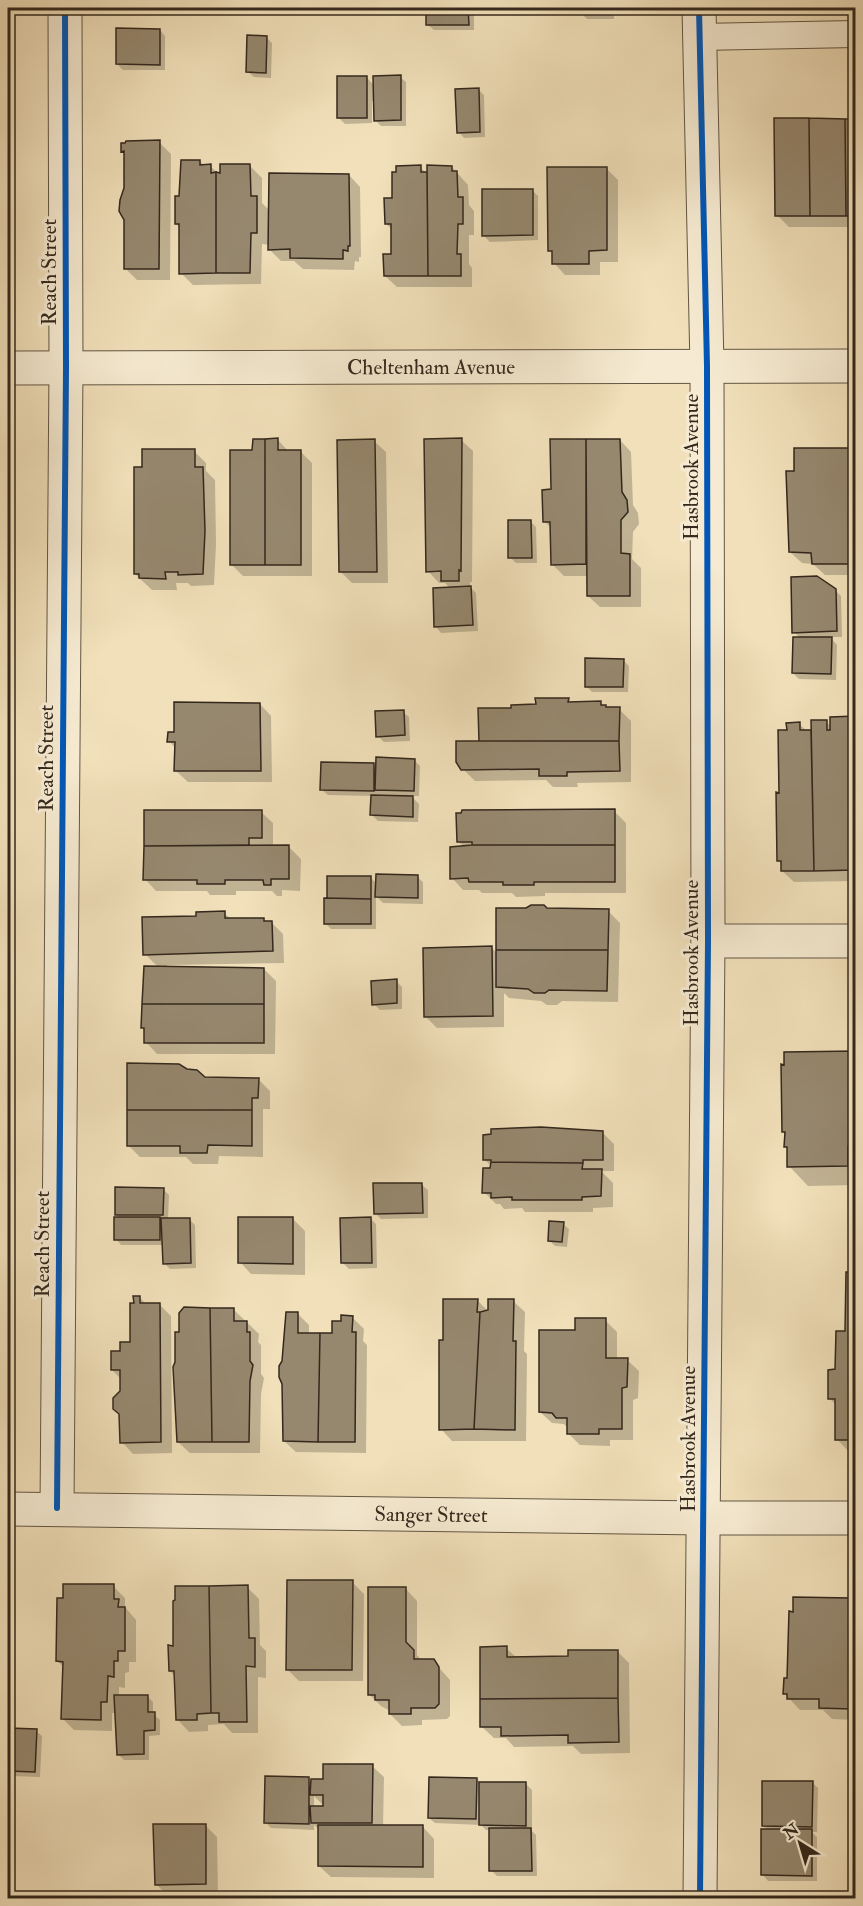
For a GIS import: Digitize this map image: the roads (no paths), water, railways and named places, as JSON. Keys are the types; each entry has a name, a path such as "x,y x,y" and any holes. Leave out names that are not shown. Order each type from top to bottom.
{"street":[{"name":"Reach Street","path":"57,1508 66,368 65,8"},
{"name":"Hasbrook Avenue","path":"698,22 707,366 708,941 700,1899"},
{"name":"Cheltenham Avenue","path":"8,368 855,366"},
{"path":"708,941 855,941"},
{"name":"Sanger Street","path":"8,1509 855,1518"}],"lane":[{"path":"698,22 855,34"}]}
